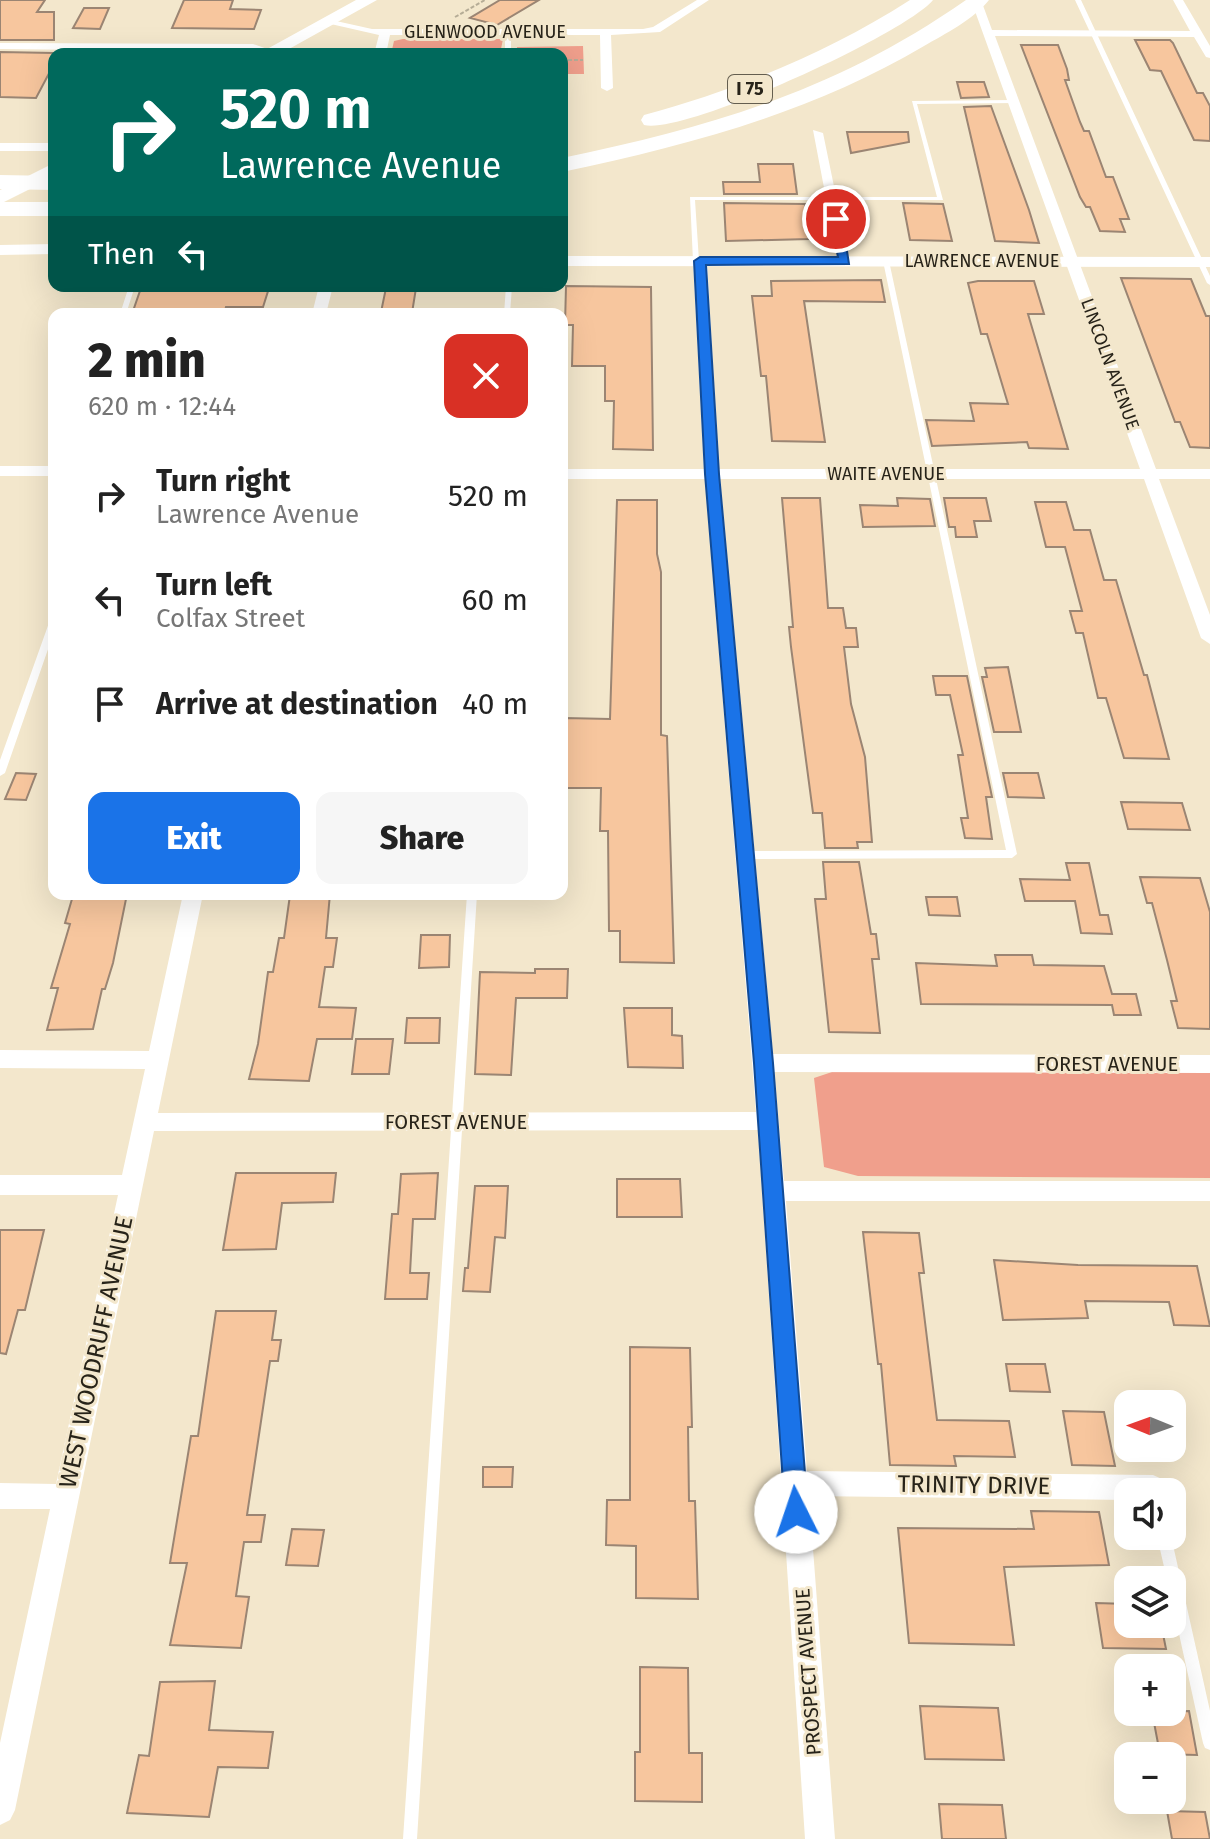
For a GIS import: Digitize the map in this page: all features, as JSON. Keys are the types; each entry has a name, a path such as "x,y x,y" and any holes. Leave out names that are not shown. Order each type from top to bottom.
{"highway":[{"name":"I 75","path":"633,125 689,110 805,67 849,47 923,0"},
{"name":"I 75","path":"568,164 674,140 788,108 909,48 978,0"},
{"path":"568,185 766,123 788,108"},
{"path":"0,182 48,176"},
{"path":"0,209 48,209"}],"main road":[{"path":"278,48 369,0"},
{"path":"0,198 48,177"}],"street":[{"name":"GLENWOOD AVENUE","path":"327,22 364,32 643,32 656,30 704,0"},
{"name":"LINCOLN AVENUE","path":"978,0 1210,638"},
{"path":"1178,0 1210,55"},
{"path":"987,27 1093,34 1198,34"},
{"path":"381,48 385,32"},
{"path":"605,32 607,88"},
{"path":"0,46 256,48"},
{"path":"817,133 845,261"},
{"path":"0,147 48,147"},
{"path":"0,250 48,249"},
{"path":"0,261 48,261"},
{"name":"LAWRENCE AVENUE","path":"568,261 1205,262"},
{"name":"PROSPECT AVENUE","path":"698,261 712,474 774,1191 820,1839"},
{"path":"0,471 48,471"},
{"name":"WAITE AVENUE","path":"568,474 1210,474"},
{"name":"WEST WOODRUFF AVENUE","path":"0,1810 192,900"},
{"path":"0,1059 158,1060"},
{"name":"FOREST AVENUE","path":"764,1063 1210,1064"},
{"name":"FOREST AVENUE","path":"145,1122 768,1121"},
{"path":"0,1185 130,1185"},
{"path":"774,1191 1210,1191"},
{"name":"TRINITY DRIVE","path":"794,1483 1114,1489"},
{"path":"0,1496 66,1497"}],"lane":[{"path":"1078,0 1205,262 1210,283"},
{"path":"508,32 508,48"},
{"path":"698,261 692,198 941,199 914,102 1014,102"},
{"path":"746,855 1012,854 886,261"},
{"path":"0,773 48,637"},
{"path":"410,1839 472,900"},
{"path":"1167,1550 1210,1743"}],"path":[{"path":"450,19 485,0"},
{"path":"568,60 583,60"}],"shaded area":[{"path":"503,39 501,48 392,48 394,41"},
{"path":"583,46 584,74 568,74 568,48 517,47"},
{"path":"838,1070 1210,1072 1210,1178 858,1176 824,1167 814,1078"}],"building":[{"path":"0,0 45,0 37,12 54,12 54,40 0,40"},
{"path":"184,0 233,0 230,9 261,10 254,29 172,28"},
{"path":"500,0 539,0 497,25 470,18"},
{"path":"84,8 109,8 100,29 73,28"},
{"path":"1135,40 1170,40 1173,43 1197,93 1203,93 1210,106 1210,141 1194,140 1161,71 1150,70"},
{"path":"1021,45 1058,45 1067,69 1069,80 1065,80 1080,122 1084,131 1089,131 1106,177 1113,177 1129,219 1120,219 1125,232 1100,231 1090,207 1086,207 1080,197"},
{"path":"0,52 48,53 48,75 36,98 0,97"},
{"path":"957,82 984,82 989,97 961,98"},
{"path":"991,106 1039,243 995,241 964,107"},
{"path":"847,132 908,132 909,142 851,153"},
{"path":"758,164 793,164 797,194 724,194 723,182 760,182"},
{"path":"724,203 805,204 809,239 726,241"},
{"path":"903,203 943,204 952,241 910,240"},
{"path":"1121,278 1191,279 1206,316 1210,316 1210,448 1190,447 1180,422 1175,422"},
{"path":"881,280 885,302 804,301 825,442 772,441 766,376 761,376 752,296 772,296 771,281"},
{"path":"1034,281 1044,314 1028,314 1068,449 1029,448 1027,442 932,446 926,420 974,421 970,403 1008,404 987,334 981,334 968,283"},
{"path":"568,286 651,287 653,450 613,449 614,401 605,401 605,366 572,366 573,325 568,325 568,308 565,308"},
{"path":"140,292 268,292 263,307 134,308"},
{"path":"385,292 415,292 413,308 382,308"},
{"path":"782,498 820,498 828,608 843,608 846,628 856,628 858,647 844,647 851,704 865,757 872,842 857,842 858,848 825,848 822,813 813,813 789,627 793,627"},
{"path":"897,498 930,499 935,526 863,527 860,505 898,506"},
{"path":"944,498 986,498 991,521 974,521 977,537 956,537 955,527 949,527"},
{"path":"617,500 657,500 657,554 661,572 661,735 667,736 674,963 620,962 620,931 609,931 608,831 600,831 601,788 568,788 568,718 610,719"},
{"path":"1035,502 1066,502 1074,530 1090,530 1104,580 1116,580 1144,675 1147,675 1169,759 1124,758 1106,698 1098,698 1083,633 1076,633 1070,611 1082,611 1065,547 1046,547"},
{"path":"1008,667 1021,732 994,732 982,677 987,677 985,668"},
{"path":"933,676 967,676 992,797 986,797 992,839 965,838 961,818 968,818 958,755 963,755 950,695 936,695"},
{"path":"16,773 36,774 26,800 5,799"},
{"path":"1003,773 1038,773 1044,798 1008,797"},
{"path":"1121,802 1182,803 1190,830 1128,829"},
{"path":"823,862 859,862 871,934 876,934 879,959 872,959 880,1033 829,1032 815,899 826,899"},
{"path":"1066,863 1089,863 1100,915 1108,915 1112,934 1081,933 1075,901 1025,901 1020,879 1070,880"},
{"path":"1140,877 1200,878 1210,912 1210,1029 1178,1028 1171,1001 1177,1001 1167,960 1152,903 1147,903"},
{"path":"926,897 957,897 960,916 929,915"},
{"path":"72,900 126,900 113,963 105,989 102,989 93,1029 47,1030 58,988 51,988 70,924 65,923"},
{"path":"289,900 329,900 326,938 337,938 333,967 325,967 319,1007 356,1008 352,1039 317,1039 309,1081 249,1079 258,1044 268,972 273,972 279,938 284,938"},
{"path":"421,935 450,935 449,967 419,968"},
{"path":"995,955 1032,955 1034,965 1104,966 1112,994 1136,994 1141,1015 1114,1015 1112,1005 921,1004 916,963 997,966"},
{"path":"535,969 568,969 567,998 516,998 511,1075 475,1074 480,972 535,973"},
{"path":"624,1008 672,1008 672,1035 682,1036 683,1068 628,1067"},
{"path":"407,1018 440,1018 439,1043 405,1043"},
{"path":"356,1039 393,1039 389,1074 352,1074"},
{"path":"236,1173 336,1173 333,1202 282,1203 276,1249 223,1250"},
{"path":"438,1173 435,1219 413,1219 410,1273 429,1273 427,1299 385,1299 392,1214 398,1214 401,1174"},
{"path":"617,1179 680,1179 682,1217 617,1217"},
{"path":"475,1186 508,1186 505,1238 495,1237 490,1292 463,1291"},
{"path":"0,1230 44,1230 25,1310 18,1310 6,1354 0,1353"},
{"path":"863,1232 919,1233 924,1273 919,1273 937,1420 1009,1421 1015,1457 954,1456 956,1466 890,1465 881,1364 878,1364"},
{"path":"994,1260 1078,1265 1197,1266 1210,1326 1174,1325 1169,1302 1085,1301 1088,1318 1003,1320"},
{"path":"216,1311 276,1311 272,1340 281,1340 278,1361 270,1361 247,1515 265,1515 261,1542 244,1542 236,1596 249,1597 241,1648 170,1645 187,1563 170,1563 191,1436 198,1436"},
{"path":"630,1347 690,1348 692,1427 688,1427 689,1501 695,1501 698,1599 636,1598 636,1546 606,1545 607,1500 630,1500"},
{"path":"1006,1364 1045,1364 1050,1392 1010,1391"},
{"path":"1063,1411 1104,1412 1115,1466 1072,1465"},
{"path":"483,1467 513,1467 512,1487 483,1487"},
{"path":"1031,1511 1099,1512 1109,1565 1004,1567 1014,1645 909,1643 898,1528 1034,1529"},
{"path":"292,1529 324,1530 318,1566 286,1565"},
{"path":"1096,1603 1114,1604 1114,1638 1164,1638 1166,1649 1103,1648"},
{"path":"640,1667 688,1668 689,1753 702,1753 702,1802 635,1801 635,1752 640,1752"},
{"path":"215,1681 209,1730 273,1732 268,1768 218,1767 209,1817 127,1813 139,1755 149,1756 160,1682"},
{"path":"920,1706 998,1708 1004,1760 925,1759"},
{"path":"1186,1711 1189,1711 1197,1755 1186,1755 1186,1742 1158,1742 1155,1726 1186,1726"},
{"path":"939,1804 1002,1805 1006,1839 942,1839"},
{"path":"1205,1812 1210,1839 1172,1839 1168,1814"}],"route":[{"path":"796,1512 764,1063 712,474 700,261 845,261 836,219"}]}
